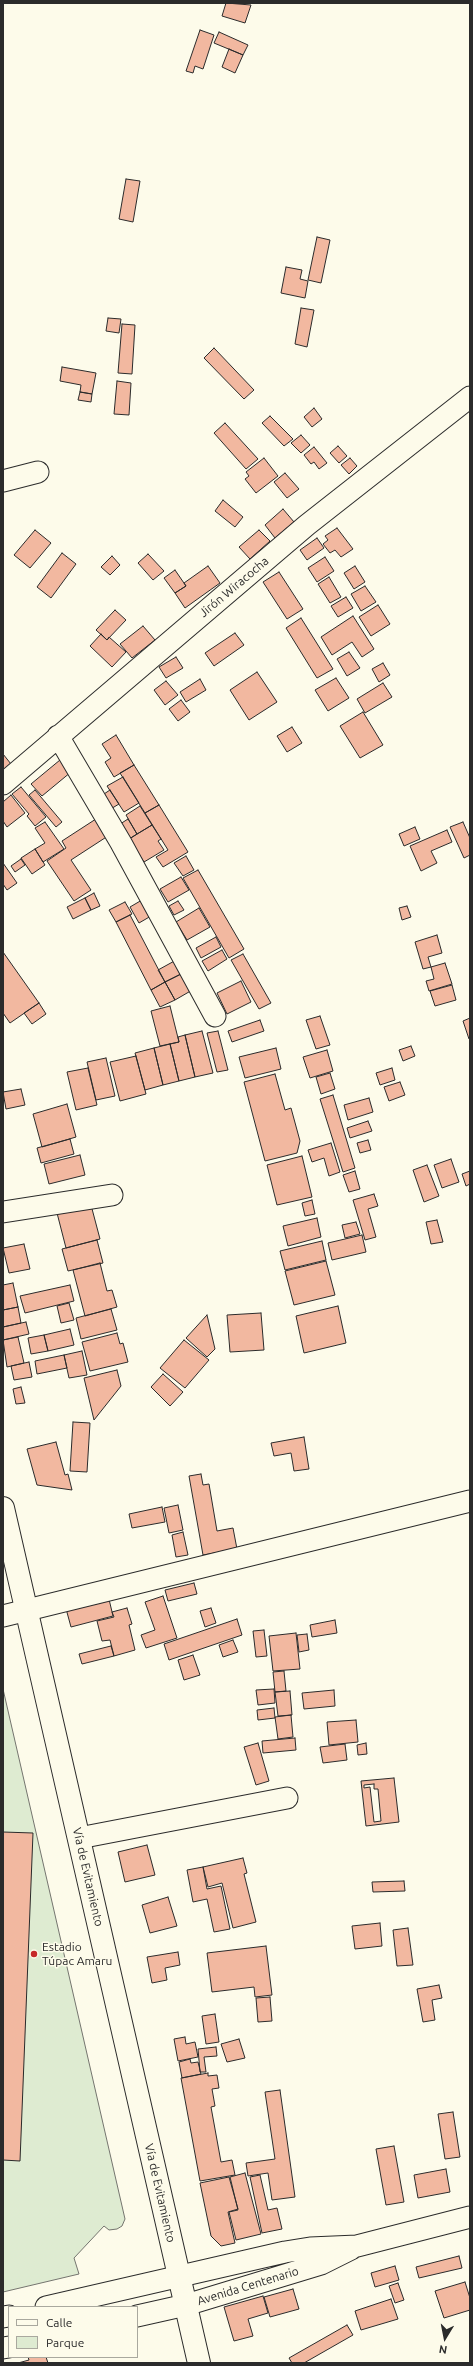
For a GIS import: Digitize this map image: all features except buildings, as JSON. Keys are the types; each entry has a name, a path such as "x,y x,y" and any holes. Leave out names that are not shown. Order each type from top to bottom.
{"highway":[{"name":"Vía de Evitamiento","path":"3,1508 199,2363"}],"street":[{"name":"Jirón Wiracocha","path":"3,784 307,525 470,397"},
{"path":"3,481 38,472"},
{"path":"58,736 121,843 215,1016"},
{"path":"3,1212 112,1196"},
{"path":"3,1616 470,1501"},
{"path":"79,1838 287,1798"},
{"path":"50,2306 310,2248 356,2246 470,2217"},
{"name":"Avenida Centenario","path":"138,2316 186,2305 321,2264 356,2246"}],"green space":[{"name":"Estadio Túpac Amaru","path":"3,1689 125,2219 122,2226 117,2229 109,2230 104,2226 74,2258 79,2274 3,2292"}],"place":[{"name":"Estadio Túpac Amaru","path":"34,1954"}]}
